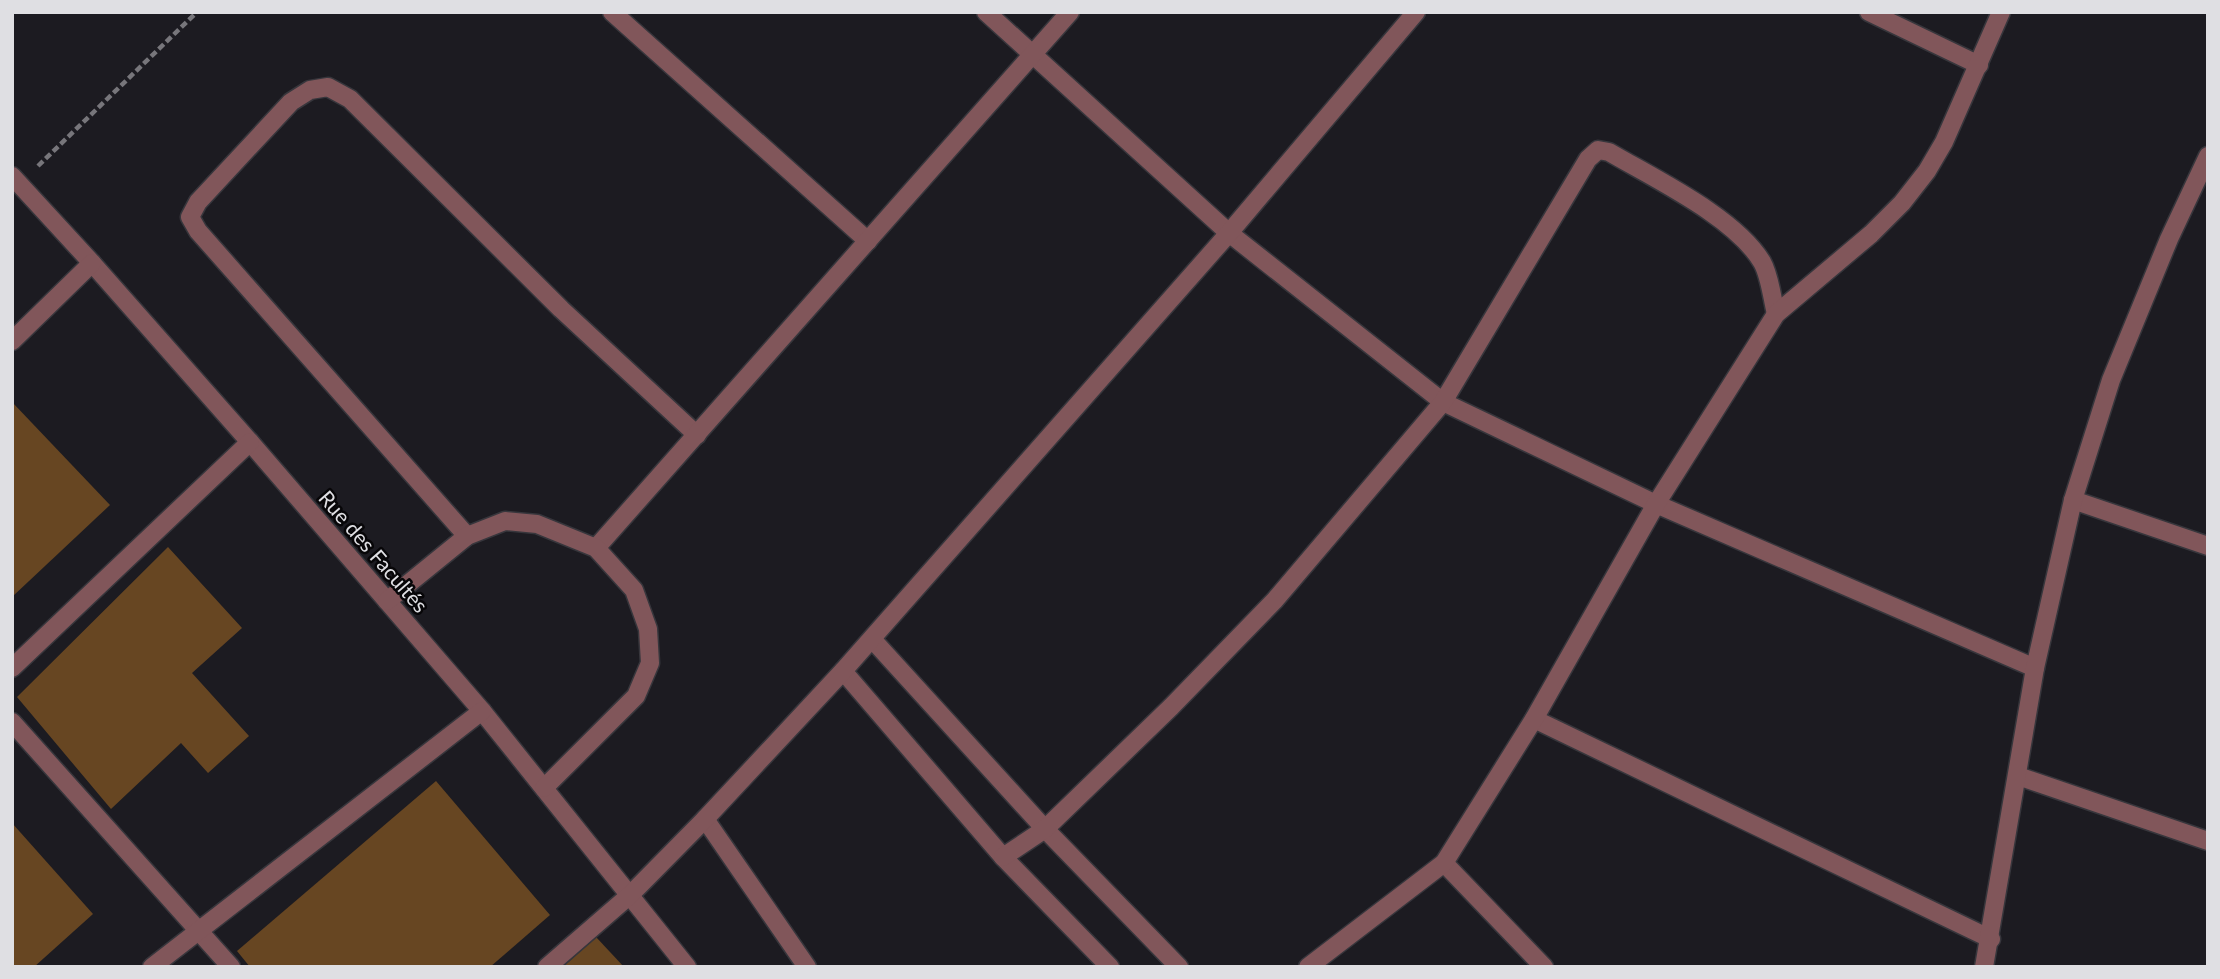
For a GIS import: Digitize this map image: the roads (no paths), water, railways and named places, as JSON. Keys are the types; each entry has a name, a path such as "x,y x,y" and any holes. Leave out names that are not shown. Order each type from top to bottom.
{"street":[{"path":"611,12 868,241"},
{"path":"986,12 1229,233 1443,402 1656,504 2035,668"},
{"path":"596,548 1070,12"},
{"path":"547,967 630,895 843,671 1229,233 1416,12"},
{"path":"1869,12 1979,65"},
{"path":"1308,967 1444,863 1534,719 1656,504 1776,314 1871,234 1902,203 1927,172 1944,142 2001,12"},
{"path":"467,536 198,231 190,217 198,202 291,102 310,90 328,88 350,99 561,309 697,435"},
{"path":"1003,857 1045,829 1171,708 1275,600 1443,402 1588,159 1598,150 1609,152 1707,210 1743,237 1763,264 1776,314"},
{"path":"1984,967 1991,939 2035,668 2073,500 2111,380 2169,239 2206,164"},
{"name":"Rue des Facultés","path":"16,180 250,442 482,711 687,967"},
{"path":"12,341 92,263"},
{"path":"12,668 250,442"},
{"path":"2073,500 2208,546"},
{"path":"387,601 467,536 505,521 537,524 596,548 634,590 648,629 650,663 636,696 544,788"},
{"path":"872,639 1045,829 1179,967"},
{"path":"843,671 1003,857 1110,967"},
{"path":"152,967 482,711"},
{"path":"1534,719 1991,939"},
{"path":"12,722 231,967"},
{"path":"2018,776 2208,841"},
{"path":"705,819 807,967"},
{"path":"1444,863 1544,967"}]}
